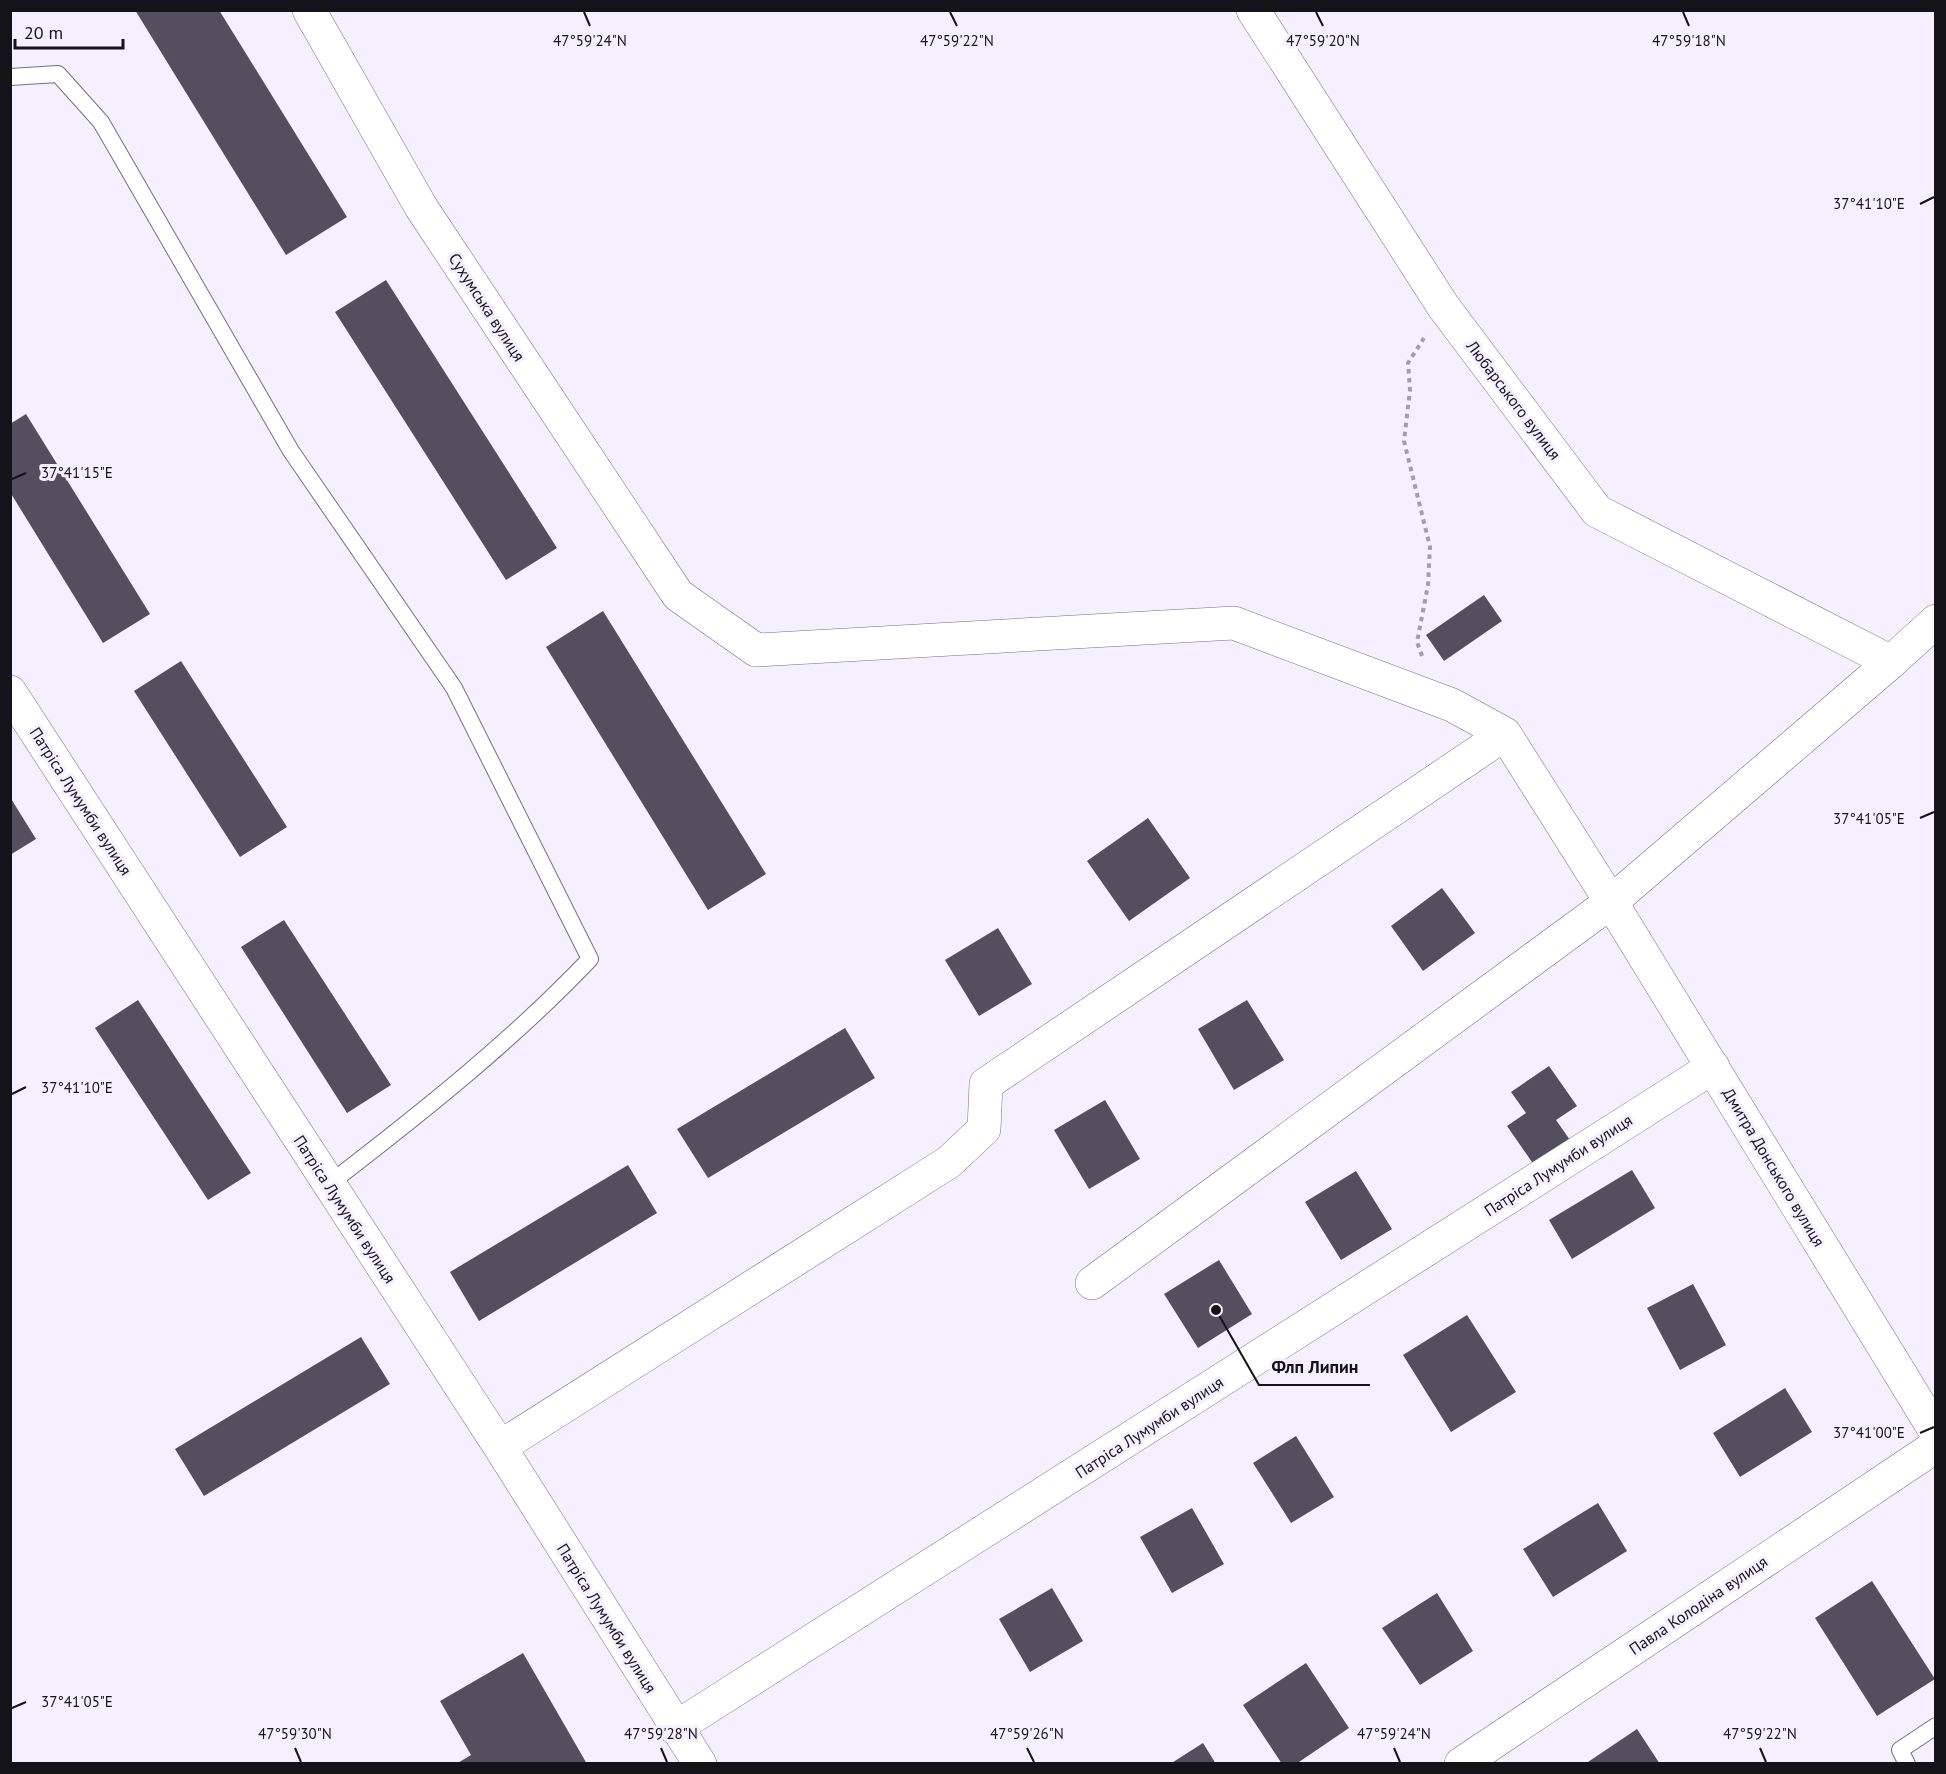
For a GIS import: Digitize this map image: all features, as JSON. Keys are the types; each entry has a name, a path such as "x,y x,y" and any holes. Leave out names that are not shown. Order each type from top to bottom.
{"street":[{"name":"Сухумська вулиця","path":"309,10 421,207 678,595 756,650 1234,622 1452,705"},
{"name":"Любарського вулиця","path":"1253,10 1443,306 1598,512 1891,662"},
{"path":"1092,1283 1611,902 1891,662 1935,621"},
{"name":"Патріса Лумумби вулиця","path":"10,692 500,1447 675,1728 700,1764"},
{"path":"500,1447 949,1162 984,1129 986,1084 1505,734 1452,705"},
{"name":"Дмитра Донського вулиця","path":"1505,734 1931,1414"},
{"name":"Патріса Лумумби вулиця","path":"675,1728 1713,1067"},
{"name":"Павла Колодіна вулиця","path":"1461,1764 1935,1446"}],"lane":[{"path":"10,77 58,74 101,122 291,451 454,688 590,959 541,1011 407,1124 329,1184"},
{"path":"1907,1764 1900,1750 1935,1726"}],"path":[{"path":"1443,306 1408,363 1410,390 1404,441 1430,547 1428,585 1417,642 1424,662 1452,705"}],"building":[{"path":"135,10 219,10 347,217 286,255"},
{"path":"386,280 557,548 506,580 335,312"},
{"path":"26,414 150,614 103,643 10,492 10,424"},
{"path":"1484,595 1502,621 1444,661 1426,635"},
{"path":"603,611 766,874 708,910 546,647"},
{"path":"181,661 287,827 240,857 134,691"},
{"path":"10,797 36,839 10,855"},
{"path":"1148,818 1190,878 1129,921 1087,861"},
{"path":"1442,888 1475,933 1423,971 1391,926"},
{"path":"284,920 391,1085 347,1113 241,947"},
{"path":"998,928 1032,984 979,1016 945,960"},
{"path":"138,1000 251,1173 208,1200 95,1028"},
{"path":"1247,1000 1284,1060 1234,1090 1198,1029"},
{"path":"845,1028 875,1078 708,1178 677,1129"},
{"path":"1549,1066 1577,1106 1556,1120 1570,1140 1534,1165 1507,1126 1526,1113 1511,1092"},
{"path":"1105,1100 1140,1159 1089,1189 1054,1130"},
{"path":"628,1165 657,1213 479,1321 450,1272"},
{"path":"1632,1170 1655,1208 1572,1259 1549,1220"},
{"path":"1356,1171 1392,1229 1341,1260 1305,1202"},
{"path":"1219,1260 1252,1314 1198,1348 1164,1294"},
{"path":"1693,1284 1726,1345 1680,1370 1647,1308"},
{"path":"1467,1315 1516,1392 1451,1432 1403,1355"},
{"path":"361,1337 390,1384 204,1496 175,1449"},
{"path":"1785,1388 1812,1432 1740,1477 1713,1433"},
{"path":"1296,1436 1334,1497 1291,1523 1253,1463"},
{"path":"1598,1503 1627,1551 1553,1597 1523,1549"},
{"path":"1192,1508 1224,1564 1172,1593 1140,1537"},
{"path":"1872,1581 1935,1679 1877,1716 1815,1618"},
{"path":"1052,1588 1083,1641 1030,1672 999,1619"},
{"path":"1437,1593 1473,1651 1420,1685 1382,1628"},
{"path":"523,1653 587,1764 456,1764 471,1755 440,1701"},
{"path":"1306,1663 1349,1728 1296,1764 1282,1764 1243,1705"},
{"path":"1637,1729 1660,1764 1585,1764"},
{"path":"1203,1743 1216,1764 1170,1764"}],"place":[{"name":"Флп Липин","path":"1216,1310"}]}
